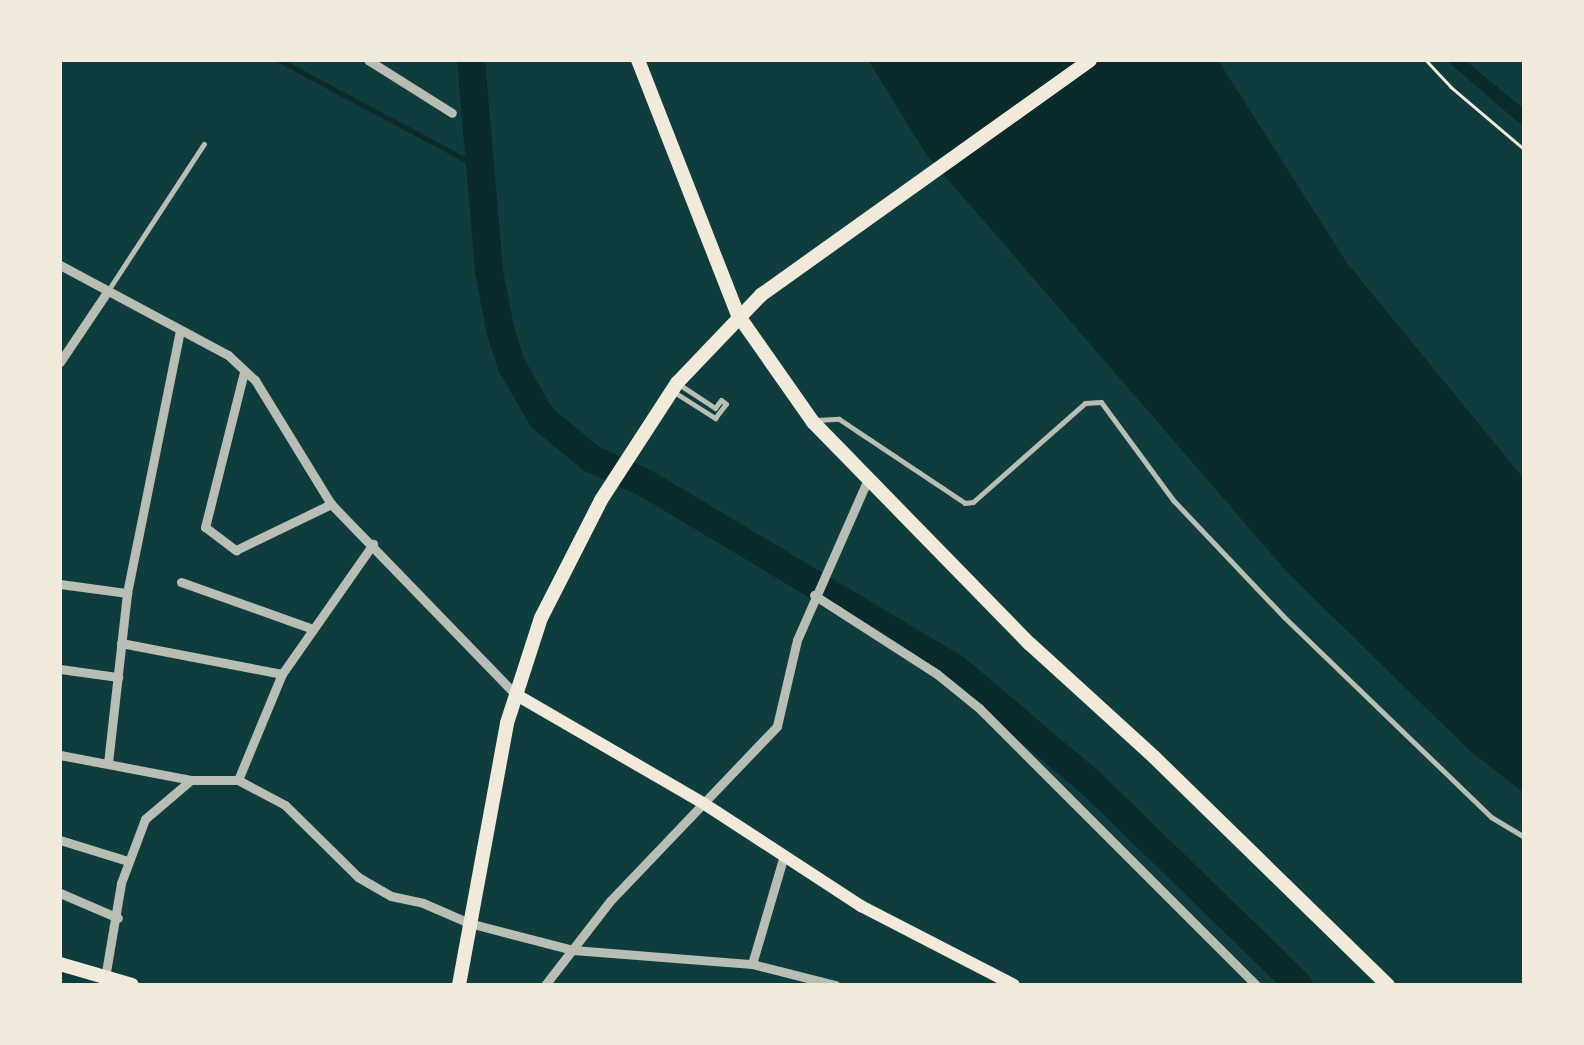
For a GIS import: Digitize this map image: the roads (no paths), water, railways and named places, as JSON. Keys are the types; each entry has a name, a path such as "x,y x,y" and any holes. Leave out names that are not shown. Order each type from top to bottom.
{"main road":[{"path":"638,60 738,315 812,422 1030,644 1168,770 1388,985"},
{"path":"460,985 468,923 515,694 541,618 600,500 674,387 738,315 762,295 1090,60"},
{"path":"515,694 702,803 861,906 1014,985"},
{"path":"60,964 132,985"}],"street":[{"path":"368,60 452,114"},
{"path":"60,265 228,354 256,380 331,504 515,694"},
{"path":"60,362 107,292"},
{"path":"108,763 127,594 180,330"},
{"path":"244,372 205,528 236,550 331,504"},
{"path":"546,985 610,901 777,726 797,640 867,481"},
{"path":"238,780 282,674 373,544"},
{"path":"181,582 313,630"},
{"path":"60,584 127,594"},
{"path":"814,596 937,674 978,708 1256,985"},
{"path":"121,643 282,674"},
{"path":"60,669 118,677"},
{"path":"60,755 191,780 238,780 285,806 358,878 391,896 423,903 468,923 574,950 752,964 835,985"},
{"path":"105,978 128,861 146,819 191,780"},
{"path":"60,840 128,861"},
{"path":"752,964 783,859"},
{"path":"60,893 118,918"}],"lane":[{"path":"107,292 204,144"},
{"path":"674,387 715,408 721,400 726,404 715,418 674,387"},
{"path":"812,422 838,419 965,503 974,502 1086,404 1101,402 1173,500 1283,616 1491,816 1524,838"}],"water":[{"path":"868,60 1218,60 1347,263 1524,479 1524,793 1469,750 1288,573 926,154"},
{"path":"1446,60 1465,60 1524,109 1524,127"}],"waterway":[{"path":"279,60 479,167"},
{"path":"471,60 489,272 501,333 512,366 542,418 592,459 647,484 956,669 1091,783 1299,985"}]}
